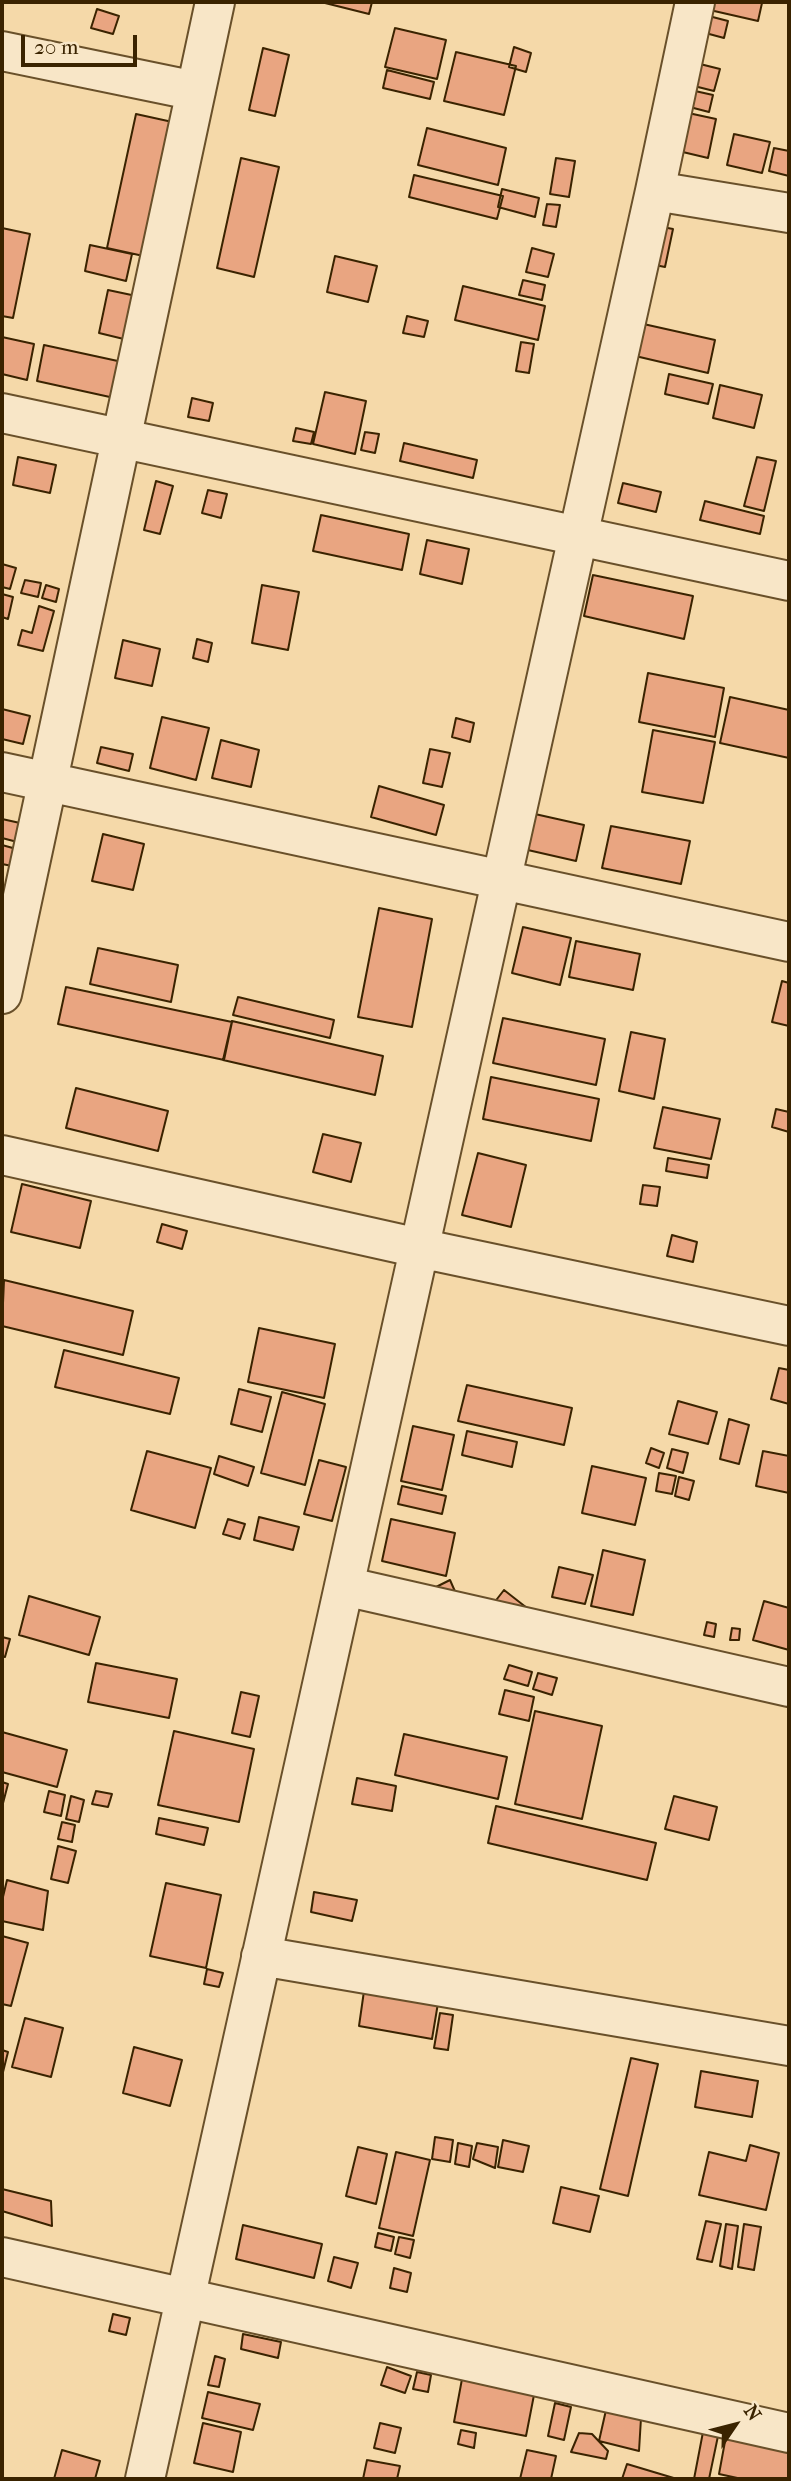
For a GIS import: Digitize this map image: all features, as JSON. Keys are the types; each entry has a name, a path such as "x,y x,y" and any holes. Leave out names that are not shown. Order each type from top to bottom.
{"street":[{"path":"2,994 215,2"},
{"path":"145,2479 695,2"},
{"path":"2,51 195,91"},
{"path":"655,191 789,213"},
{"path":"2,413 789,581"},
{"path":"2,772 789,942"},
{"path":"2,1155 419,1248 789,1325"},
{"path":"344,1587 789,1687"},
{"path":"261,1956 789,2046"},
{"path":"2,2257 789,2433"}],"building":[{"path":"321,2 372,2 369,14"},
{"path":"703,2 762,3 758,21 701,8"},
{"path":"97,9 119,16 113,34 91,28"},
{"path":"701,14 728,21 724,38 698,31"},
{"path":"395,28 446,40 437,79 385,67"},
{"path":"514,47 531,53 526,72 509,67"},
{"path":"263,48 289,55 275,116 249,110"},
{"path":"456,52 516,66 504,115 444,101"},
{"path":"688,61 720,69 714,91 682,83"},
{"path":"387,70 434,82 430,99 383,88"},
{"path":"686,89 713,95 709,112 682,105"},
{"path":"679,111 716,119 708,158 670,149"},
{"path":"136,114 177,123 148,257 107,248"},
{"path":"427,128 506,148 498,185 418,165"},
{"path":"734,134 770,142 762,173 727,165"},
{"path":"774,148 789,151 789,176 769,171"},
{"path":"241,158 279,167 254,277 217,268"},
{"path":"556,158 575,161 569,197 550,194"},
{"path":"414,175 503,196 497,219 409,197"},
{"path":"502,189 539,198 535,217 498,207"},
{"path":"547,204 560,205 556,227 543,225"},
{"path":"652,225 673,229 665,267 645,263"},
{"path":"2,228 30,234 13,318 2,316"},
{"path":"90,245 132,254 126,281 85,271"},
{"path":"532,248 554,254 548,277 526,272"},
{"path":"335,256 377,266 368,302 327,292"},
{"path":"523,280 545,285 542,300 519,295"},
{"path":"463,286 545,306 538,340 455,320"},
{"path":"108,290 141,297 132,341 99,333"},
{"path":"407,316 428,321 424,337 403,333"},
{"path":"639,323 715,340 708,373 631,355"},
{"path":"2,337 34,344 27,380 2,374"},
{"path":"521,342 534,344 529,373 516,371"},
{"path":"44,345 127,363 119,399 37,381"},
{"path":"669,374 713,384 708,404 665,394"},
{"path":"720,385 762,395 754,428 713,418"},
{"path":"325,392 366,401 355,454 313,444"},
{"path":"192,398 213,403 209,421 188,417"},
{"path":"296,428 314,432 311,444 293,441"},
{"path":"365,432 379,434 375,453 361,450"},
{"path":"404,443 477,460 473,478 400,461"},
{"path":"18,457 56,465 50,493 13,485"},
{"path":"757,457 776,461 764,511 744,506"},
{"path":"156,481 173,486 160,534 144,530"},
{"path":"623,483 661,492 656,512 618,503"},
{"path":"208,490 227,494 221,518 202,513"},
{"path":"705,501 764,516 760,534 700,520"},
{"path":"321,515 409,534 402,570 313,551"},
{"path":"427,540 469,549 462,584 420,574"},
{"path":"2,564 16,568 10,589 2,587"},
{"path":"593,575 693,596 684,639 584,616"},
{"path":"25,580 41,583 38,597 21,593"},
{"path":"46,585 59,589 56,602 42,598"},
{"path":"262,585 299,592 288,650 252,643"},
{"path":"2,594 13,597 8,619 2,617"},
{"path":"39,606 54,611 43,651 18,645 22,630 32,633"},
{"path":"197,639 212,643 208,662 193,658"},
{"path":"123,640 160,649 152,686 115,678"},
{"path":"648,673 724,688 715,737 639,722"},
{"path":"730,697 789,710 789,758 720,743"},
{"path":"2,709 30,716 23,744 2,739"},
{"path":"162,717 209,728 196,780 150,768"},
{"path":"456,718 474,723 470,742 452,737"},
{"path":"653,730 715,742 703,803 642,792"},
{"path":"221,740 259,750 251,787 212,778"},
{"path":"101,747 133,754 129,771 97,763"},
{"path":"430,749 450,753 442,787 423,783"},
{"path":"379,786 444,805 436,835 371,817"},
{"path":"526,812 584,825 576,861 519,848"},
{"path":"2,819 29,825 25,844 2,838"},
{"path":"611,826 690,841 681,884 602,868"},
{"path":"103,834 144,844 133,890 92,881"},
{"path":"2,845 20,850 17,867 2,864"},
{"path":"379,908 432,919 412,1027 358,1017"},
{"path":"523,927 571,938 560,985 512,973"},
{"path":"576,941 640,954 633,990 569,977"},
{"path":"98,948 178,965 171,1002 90,984"},
{"path":"782,981 789,983 789,1026 772,1022"},
{"path":"66,987 232,1022 224,1060 58,1024"},
{"path":"238,997 334,1020 330,1038 233,1015"},
{"path":"503,1018 605,1039 596,1085 493,1063"},
{"path":"232,1021 383,1056 375,1095 223,1060"},
{"path":"631,1032 665,1039 654,1099 619,1091"},
{"path":"491,1077 599,1099 591,1141 483,1119"},
{"path":"76,1088 168,1111 158,1151 66,1128"},
{"path":"663,1107 720,1119 711,1159 654,1148"},
{"path":"776,1109 789,1112 789,1132 772,1127"},
{"path":"323,1134 361,1143 351,1182 313,1172"},
{"path":"478,1153 526,1165 511,1227 462,1215"},
{"path":"668,1158 709,1165 707,1178 666,1171"},
{"path":"22,1184 91,1201 80,1248 11,1232"},
{"path":"643,1185 660,1187 657,1206 640,1204"},
{"path":"162,1224 187,1231 182,1249 157,1242"},
{"path":"672,1235 697,1242 693,1262 667,1256"},
{"path":"4,1280 133,1311 123,1355 2,1326"},
{"path":"259,1328 335,1344 324,1398 248,1382"},
{"path":"64,1350 179,1378 170,1414 55,1387"},
{"path":"779,1368 789,1370 789,1404 771,1399"},
{"path":"467,1385 572,1408 564,1445 458,1421"},
{"path":"239,1389 271,1397 262,1432 231,1424"},
{"path":"282,1392 325,1404 305,1485 261,1473"},
{"path":"678,1401 717,1412 708,1444 669,1434"},
{"path":"729,1419 749,1425 739,1464 720,1459"},
{"path":"413,1426 454,1435 442,1490 401,1481"},
{"path":"467,1431 517,1442 512,1467 462,1455"},
{"path":"651,1448 664,1453 659,1468 646,1463"},
{"path":"672,1449 688,1453 683,1473 667,1468"},
{"path":"147,1451 211,1468 195,1528 131,1510"},
{"path":"763,1451 789,1456 789,1493 756,1486"},
{"path":"219,1456 254,1467 248,1486 214,1474"},
{"path":"319,1460 346,1467 332,1521 304,1514"},
{"path":"592,1466 646,1478 635,1525 582,1513"},
{"path":"659,1473 676,1476 672,1494 656,1491"},
{"path":"679,1477 694,1481 689,1500 675,1496"},
{"path":"402,1486 446,1496 442,1514 398,1504"},
{"path":"259,1517 299,1527 293,1550 254,1540"},
{"path":"228,1519 245,1524 240,1539 223,1534"},
{"path":"391,1519 455,1533 446,1576 382,1561"},
{"path":"603,1550 645,1560 633,1615 591,1606"},
{"path":"559,1567 593,1575 585,1604 552,1597"},
{"path":"450,1580 457,1596 444,1603 436,1587"},
{"path":"504,1590 527,1608 490,1608"},
{"path":"29,1596 100,1617 89,1655 19,1635"},
{"path":"764,1601 789,1608 789,1650 753,1640"},
{"path":"707,1622 716,1624 714,1637 704,1635"},
{"path":"732,1628 740,1629 739,1640 730,1640"},
{"path":"2,1637 10,1639 5,1657 2,1656"},
{"path":"96,1663 177,1679 169,1718 88,1702"},
{"path":"509,1665 532,1672 528,1686 504,1679"},
{"path":"538,1673 557,1678 552,1695 533,1689"},
{"path":"505,1690 534,1697 529,1721 499,1714"},
{"path":"241,1692 259,1696 250,1737 232,1733"},
{"path":"535,1711 602,1726 582,1819 515,1804"},
{"path":"174,1731 254,1749 239,1822 158,1805"},
{"path":"2,1732 67,1750 57,1787 2,1772"},
{"path":"404,1734 507,1757 498,1799 395,1775"},
{"path":"357,1778 396,1786 392,1811 352,1804"},
{"path":"2,1782 8,1784 2,1807"},
{"path":"49,1791 65,1795 61,1816 44,1812"},
{"path":"96,1791 112,1794 108,1807 92,1804"},
{"path":"71,1796 84,1800 79,1822 66,1819"},
{"path":"674,1796 717,1807 709,1840 665,1829"},
{"path":"496,1806 656,1843 647,1880 488,1843"},
{"path":"159,1818 208,1828 204,1845 156,1834"},
{"path":"62,1822 75,1825 72,1842 58,1839"},
{"path":"58,1846 76,1851 68,1883 51,1879"},
{"path":"7,1880 48,1891 43,1930 2,1921 2,1901"},
{"path":"166,1883 221,1895 206,1968 150,1956"},
{"path":"314,1892 357,1900 352,1921 311,1912"},
{"path":"2,1936 28,1943 11,2006 2,2004"},
{"path":"207,1969 223,1973 219,1987 204,1984"},
{"path":"364,1991 438,2003 432,2039 359,2026"},
{"path":"440,2013 453,2015 448,2050 434,2048"},
{"path":"25,2018 63,2028 51,2077 12,2067"},
{"path":"134,2047 182,2060 170,2106 123,2093"},
{"path":"2,2050 8,2052 2,2076"},
{"path":"631,2058 658,2064 628,2196 600,2189"},
{"path":"701,2071 758,2081 752,2117 695,2107"},
{"path":"435,2137 453,2140 450,2162 432,2159"},
{"path":"503,2140 529,2146 523,2172 498,2167"},
{"path":"458,2143 472,2146 469,2167 455,2164"},
{"path":"477,2143 498,2147 495,2168 473,2159"},
{"path":"750,2145 779,2153 766,2210 699,2195 709,2152 746,2161"},
{"path":"358,2147 387,2154 376,2204 346,2196"},
{"path":"396,2152 430,2160 413,2236 379,2228"},
{"path":"561,2187 599,2196 590,2232 553,2223"},
{"path":"2,2189 51,2201 52,2226 2,2211"},
{"path":"706,2221 721,2224 712,2262 697,2259"},
{"path":"726,2224 738,2226 732,2269 720,2266"},
{"path":"744,2224 761,2227 754,2270 738,2267"},
{"path":"243,2225 322,2244 314,2278 236,2259"},
{"path":"378,2233 394,2237 391,2251 375,2247"},
{"path":"399,2237 414,2240 410,2258 395,2254"},
{"path":"334,2257 358,2263 351,2288 328,2281"},
{"path":"394,2268 411,2273 407,2292 390,2288"},
{"path":"113,2314 130,2318 126,2335 109,2331"},
{"path":"243,2334 281,2342 278,2358 241,2349"},
{"path":"215,2356 225,2359 219,2387 208,2385"},
{"path":"387,2367 411,2376 405,2393 381,2385"},
{"path":"417,2372 431,2375 428,2392 413,2389"},
{"path":"462,2379 534,2395 526,2436 454,2422"},
{"path":"208,2392 260,2404 253,2430 202,2418"},
{"path":"555,2403 571,2407 564,2440 548,2436"},
{"path":"606,2410 641,2418 639,2451 599,2441"},
{"path":"203,2423 241,2432 233,2472 194,2463"},
{"path":"380,2423 401,2428 395,2453 374,2448"},
{"path":"461,2430 476,2433 474,2448 458,2444"},
{"path":"703,2432 718,2436 709,2479 694,2479"},
{"path":"579,2433 592,2434 608,2451 606,2459 571,2452"},
{"path":"726,2436 789,2450 789,2479 742,2479 719,2474"},
{"path":"62,2450 100,2461 95,2479 54,2479"},
{"path":"527,2450 556,2456 551,2479 520,2479"},
{"path":"367,2460 400,2466 397,2479 363,2479"},
{"path":"627,2464 677,2479 622,2479"}]}
